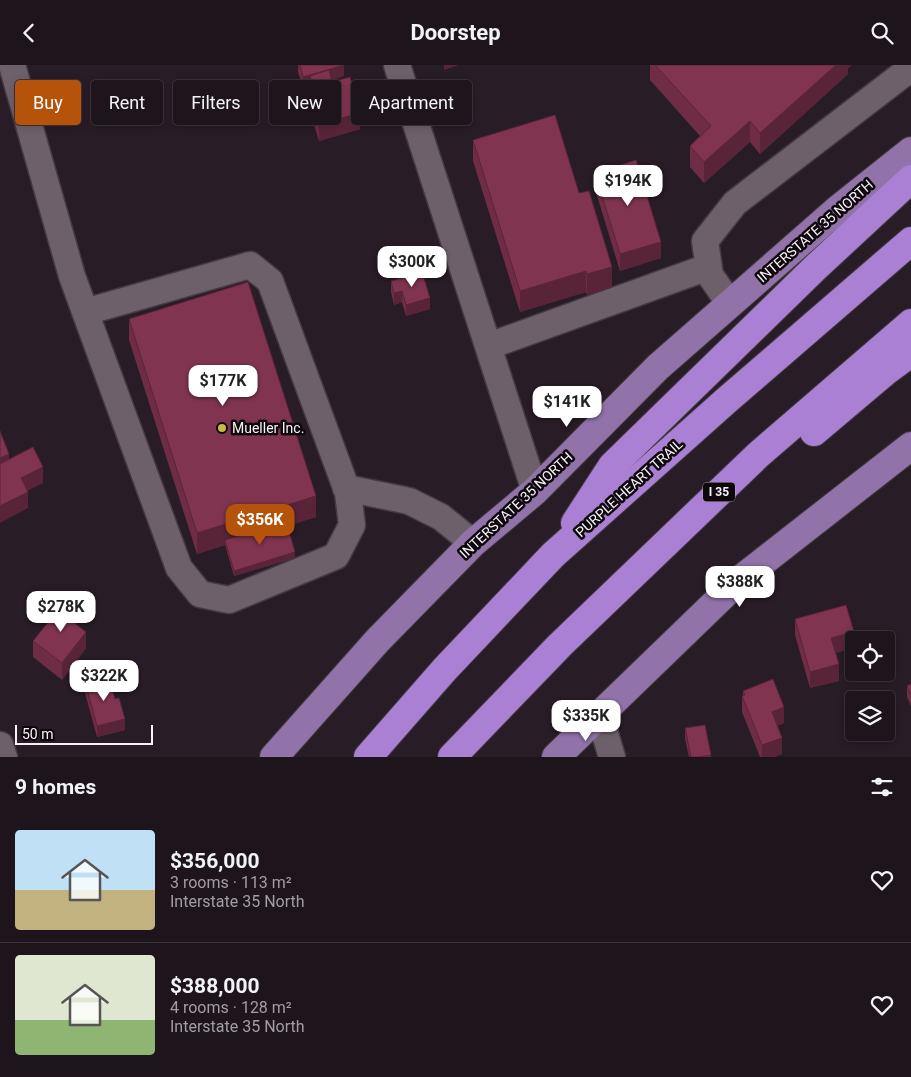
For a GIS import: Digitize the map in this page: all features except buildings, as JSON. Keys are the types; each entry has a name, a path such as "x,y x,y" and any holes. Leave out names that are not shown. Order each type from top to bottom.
{"highway":[{"path":"553,555 612,466 815,268 911,179"},
{"name":"PURPLE HEART TRAIL","path":"368,757 445,669 553,555 728,399 911,241"},
{"name":"I 35","path":"452,757 606,599 758,455 911,323"},
{"path":"534,671 564,665 726,507 870,385 911,353"}],"main road":[{"name":"INTERSTATE 35 NORTH","path":"274,757 378,639 473,543 535,491 658,367 837,209 911,151"},
{"path":"556,757 737,582 911,445"}],"street":[{"path":"12,65 72,275 85,312 179,567 200,594 229,600 336,556 352,525 346,488 270,281 250,265 85,312"},
{"path":"397,65 535,491"},
{"path":"730,304 710,275 705,241 735,203 911,68"},
{"path":"489,346 708,267"},
{"path":"346,488 409,501 441,517 473,543"},
{"path":"599,714 612,757"},
{"path":"0,745 4,757"}],"place":[{"name":"Mueller Inc.","path":"222,428"}]}
